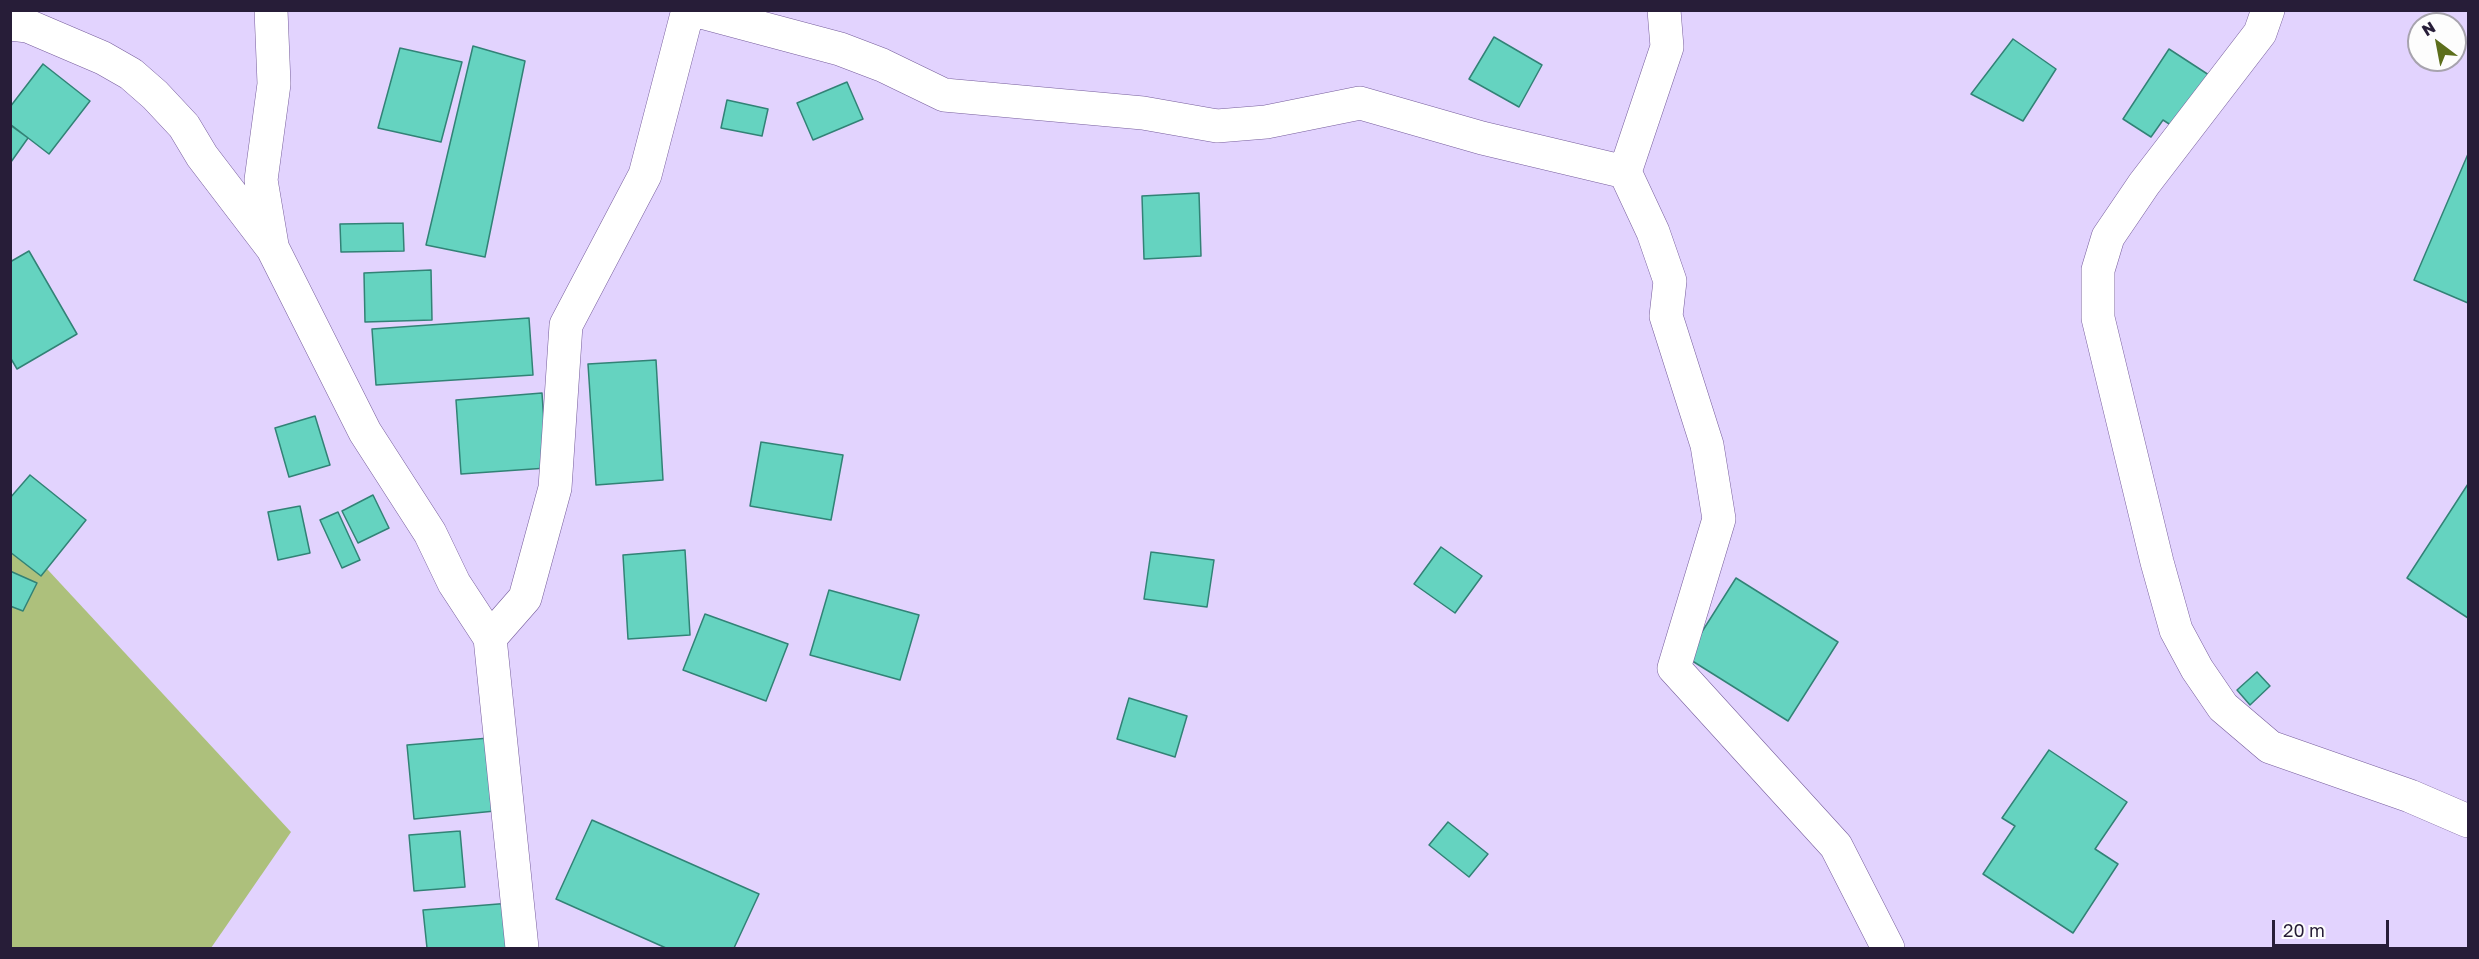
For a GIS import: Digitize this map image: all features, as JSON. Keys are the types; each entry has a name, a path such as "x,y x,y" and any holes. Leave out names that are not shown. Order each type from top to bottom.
{"street":[{"path":"271,10 274,84 261,180 273,249"},
{"path":"490,638 525,598 555,488 566,326 645,175 688,10"},
{"path":"694,10 840,50 882,65 944,95 1143,113 1217,126 1266,122 1359,103 1482,138 1625,172"},
{"path":"1664,10 1667,47 1625,172 1653,232 1670,281 1666,316 1707,445 1719,519 1674,668 1836,846 1888,948"},
{"path":"2268,10 2260,33 2144,184 2108,237 2098,270 2098,318 2157,562 2176,630 2197,669 2223,707 2270,747 2410,796 2469,821"},
{"path":"10,24 28,26 103,58 131,74 155,94 184,126 202,156 273,249 365,432 430,532 454,582 490,638 522,948"}],"green space":[{"path":"10,529 291,832 211,948 11,948"}],"building":[{"path":"1494,37 1542,65 1519,107 1469,79"},
{"path":"2013,39 2056,69 2023,121 1971,94"},
{"path":"473,46 525,61 485,257 426,245"},
{"path":"400,48 462,62 441,142 378,128"},
{"path":"2169,49 2212,77 2177,129 2163,120 2151,137 2123,119"},
{"path":"43,64 90,101 49,154 10,124 10,107"},
{"path":"847,82 863,119 813,140 797,103"},
{"path":"727,100 768,109 762,136 721,128"},
{"path":"10,125 28,138 11,162 10,162"},
{"path":"2468,154 2468,303 2414,280"},
{"path":"1199,193 1201,256 1144,259 1142,196"},
{"path":"403,223 404,251 341,252 340,224"},
{"path":"29,251 77,334 17,369 10,357 10,262"},
{"path":"431,270 432,320 365,322 364,273"},
{"path":"529,318 533,375 376,385 372,329"},
{"path":"656,360 663,480 596,485 588,364"},
{"path":"542,393 547,468 461,474 456,400"},
{"path":"315,416 330,465 289,477 275,428"},
{"path":"761,442 843,455 831,520 750,506"},
{"path":"30,475 86,520 41,576 10,552 10,498"},
{"path":"2468,484 2468,618 2407,578"},
{"path":"373,495 389,528 358,543 342,511"},
{"path":"300,506 310,553 278,560 268,512"},
{"path":"338,512 360,560 342,568 320,520"},
{"path":"1441,547 1482,576 1455,613 1414,584"},
{"path":"685,550 690,635 628,639 623,555"},
{"path":"1151,552 1214,560 1207,607 1144,599"},
{"path":"10,571 37,583 23,611 10,606"},
{"path":"1736,578 1838,642 1788,721 1686,657"},
{"path":"829,590 919,615 900,680 810,655"},
{"path":"705,614 788,644 766,701 683,670"},
{"path":"2257,672 2270,686 2250,705 2237,690"},
{"path":"1129,698 1187,716 1175,757 1117,739"},
{"path":"489,738 495,811 414,819 407,745"},
{"path":"2049,750 2127,802 2095,849 2118,864 2073,933 1983,874 2015,826 2002,818"},
{"path":"592,820 759,894 734,948 666,948 556,899"},
{"path":"1448,822 1488,854 1469,877 1429,845"},
{"path":"460,831 465,887 414,891 409,835"},
{"path":"511,903 515,948 427,948 423,910"}]}
